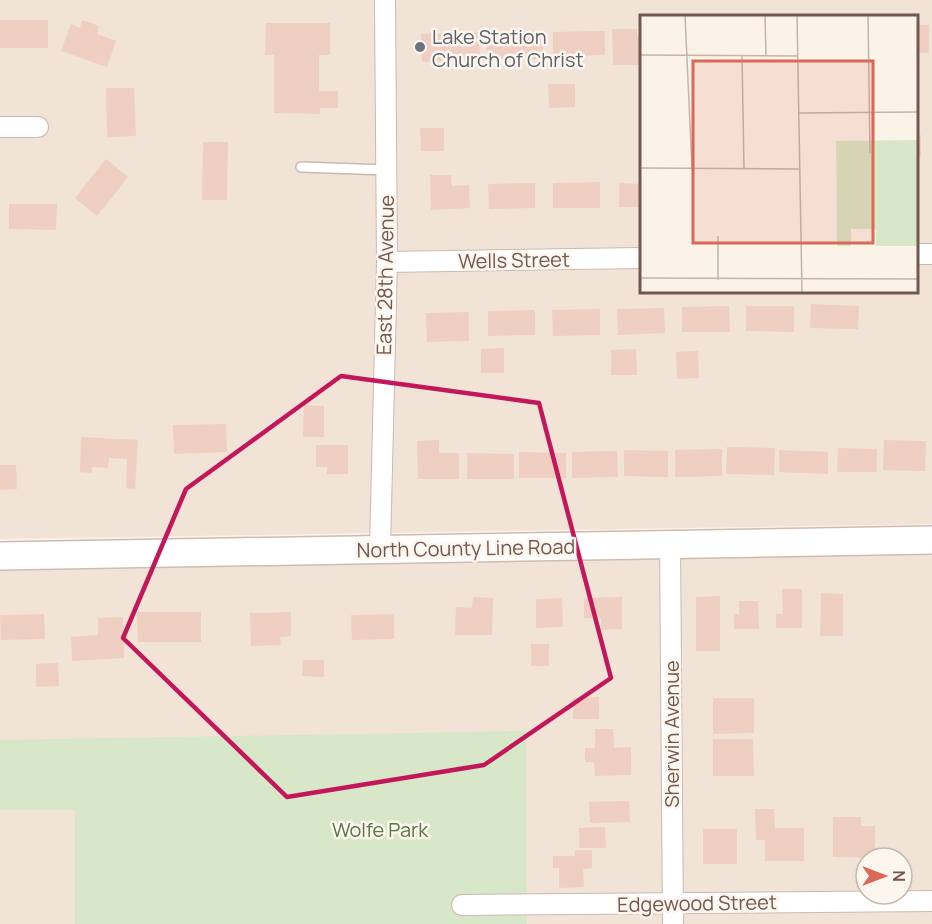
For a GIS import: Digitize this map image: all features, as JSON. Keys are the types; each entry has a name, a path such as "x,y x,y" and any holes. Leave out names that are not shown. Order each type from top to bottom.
{"main road":[{"name":"North County Line Road","path":"0,556 932,540"}],"street":[{"name":"East 28th Avenue","path":"380,549 387,262 385,0"},
{"path":"0,127 38,127"},
{"name":"Wells Street","path":"387,262 640,258"},
{"name":"Sherwin Avenue","path":"670,544 673,924"},
{"name":"Edgewood Street","path":"462,905 932,901"}],"lane":[{"path":"301,167 386,170"}],"highlighted area":[{"path":"341,376 539,403 611,678 484,765 287,797 123,638 186,489"}],"shaded area":[{"path":"0,0 932,0 932,524 0,539"},
{"path":"932,553 932,924 0,924 0,571"}],"green space":[{"name":"Wolfe Park","path":"526,731 527,924 75,924 75,810 0,810 0,740"}],"building":[{"path":"0,20 48,20 48,48 0,48"},
{"path":"82,20 99,26 97,34 116,41 107,67 61,51 71,24 80,28"},
{"path":"266,23 330,23 330,55 319,55 319,91 338,91 338,108 320,108 320,114 274,113 274,55 265,55"},
{"path":"917,25 929,25 929,53 917,53"},
{"path":"612,29 637,29 637,36 640,36 640,65 613,65"},
{"path":"543,31 543,59 487,60 486,32"},
{"path":"605,31 605,55 553,57 553,32"},
{"path":"479,32 480,60 422,62 421,34"},
{"path":"548,84 575,84 575,107 549,108"},
{"path":"106,88 134,88 136,136 107,137"},
{"path":"420,128 444,128 444,151 421,151"},
{"path":"917,135 921,135 921,157 917,157"},
{"path":"203,142 228,142 227,200 202,200"},
{"path":"106,159 128,177 97,216 75,198"},
{"path":"430,175 451,175 452,186 469,185 470,208 431,210"},
{"path":"600,182 600,208 553,208 553,183"},
{"path":"535,183 535,208 489,209 488,184"},
{"path":"619,183 640,184 640,207 619,207"},
{"path":"9,204 57,204 56,230 9,229"},
{"path":"811,304 859,306 858,329 810,328"},
{"path":"729,306 730,332 682,332 682,307"},
{"path":"746,306 794,306 794,332 746,331"},
{"path":"664,308 665,333 618,335 617,309"},
{"path":"600,309 600,335 553,336 552,310"},
{"path":"535,310 535,335 488,336 488,311"},
{"path":"469,312 469,341 427,342 426,313"},
{"path":"504,348 504,373 481,373 481,349"},
{"path":"636,349 637,375 611,375 611,350"},
{"path":"698,351 699,378 677,379 676,352"},
{"path":"304,405 324,406 324,437 303,437"},
{"path":"226,424 227,452 174,454 173,425"},
{"path":"81,437 138,440 135,489 126,488 127,459 109,458 108,468 92,467 92,473 80,472"},
{"path":"439,440 439,453 459,453 459,479 418,479 417,441"},
{"path":"884,440 926,441 925,471 883,470"},
{"path":"316,445 348,445 348,474 327,474 327,467 316,467"},
{"path":"727,447 775,448 774,475 726,474"},
{"path":"838,448 877,449 877,472 837,472"},
{"path":"722,449 722,476 675,477 675,450"},
{"path":"624,450 668,451 668,477 624,476"},
{"path":"779,450 828,452 828,474 779,472"},
{"path":"617,451 618,477 572,478 572,452"},
{"path":"519,452 566,453 566,478 519,478"},
{"path":"467,453 514,454 514,479 467,479"},
{"path":"0,465 16,465 17,489 0,490"},
{"path":"782,589 802,589 802,628 776,628 776,614 783,614"},
{"path":"821,593 843,594 843,636 820,636"},
{"path":"720,596 720,651 696,651 696,597"},
{"path":"473,597 493,598 492,635 455,635 456,607 472,608"},
{"path":"622,597 622,629 601,630 601,618 584,618 584,598"},
{"path":"562,598 563,627 536,628 536,599"},
{"path":"739,601 758,601 759,629 734,629 734,614 739,614"},
{"path":"137,612 201,612 201,642 138,642"},
{"path":"291,612 291,636 280,637 281,645 251,646 250,613"},
{"path":"44,614 45,639 1,640 0,615"},
{"path":"394,614 394,639 352,640 351,615"},
{"path":"123,617 124,658 72,661 71,637 98,635 98,618"},
{"path":"531,644 549,644 549,666 531,666"},
{"path":"303,660 324,660 324,677 302,676"},
{"path":"58,663 59,686 36,687 36,664"},
{"path":"599,697 599,719 573,719 573,698"},
{"path":"713,698 754,698 754,733 713,734"},
{"path":"595,729 613,729 614,748 631,747 631,775 595,776 594,762 585,762 585,748 595,748"},
{"path":"713,739 753,739 754,776 713,776"},
{"path":"629,801 630,822 590,823 589,802"},
{"path":"755,809 774,809 775,828 804,828 804,861 765,861 765,840 756,840"},
{"path":"833,817 861,817 861,826 875,826 875,846 854,846 854,858 833,857"},
{"path":"605,827 606,848 579,848 579,828"},
{"path":"703,829 737,829 737,864 703,864"},
{"path":"575,850 592,850 592,868 583,869 584,887 559,888 559,868 553,868 553,856 575,856"}],"place":[{"name":"Lake Station Church of Christ","path":"420,47"}]}
